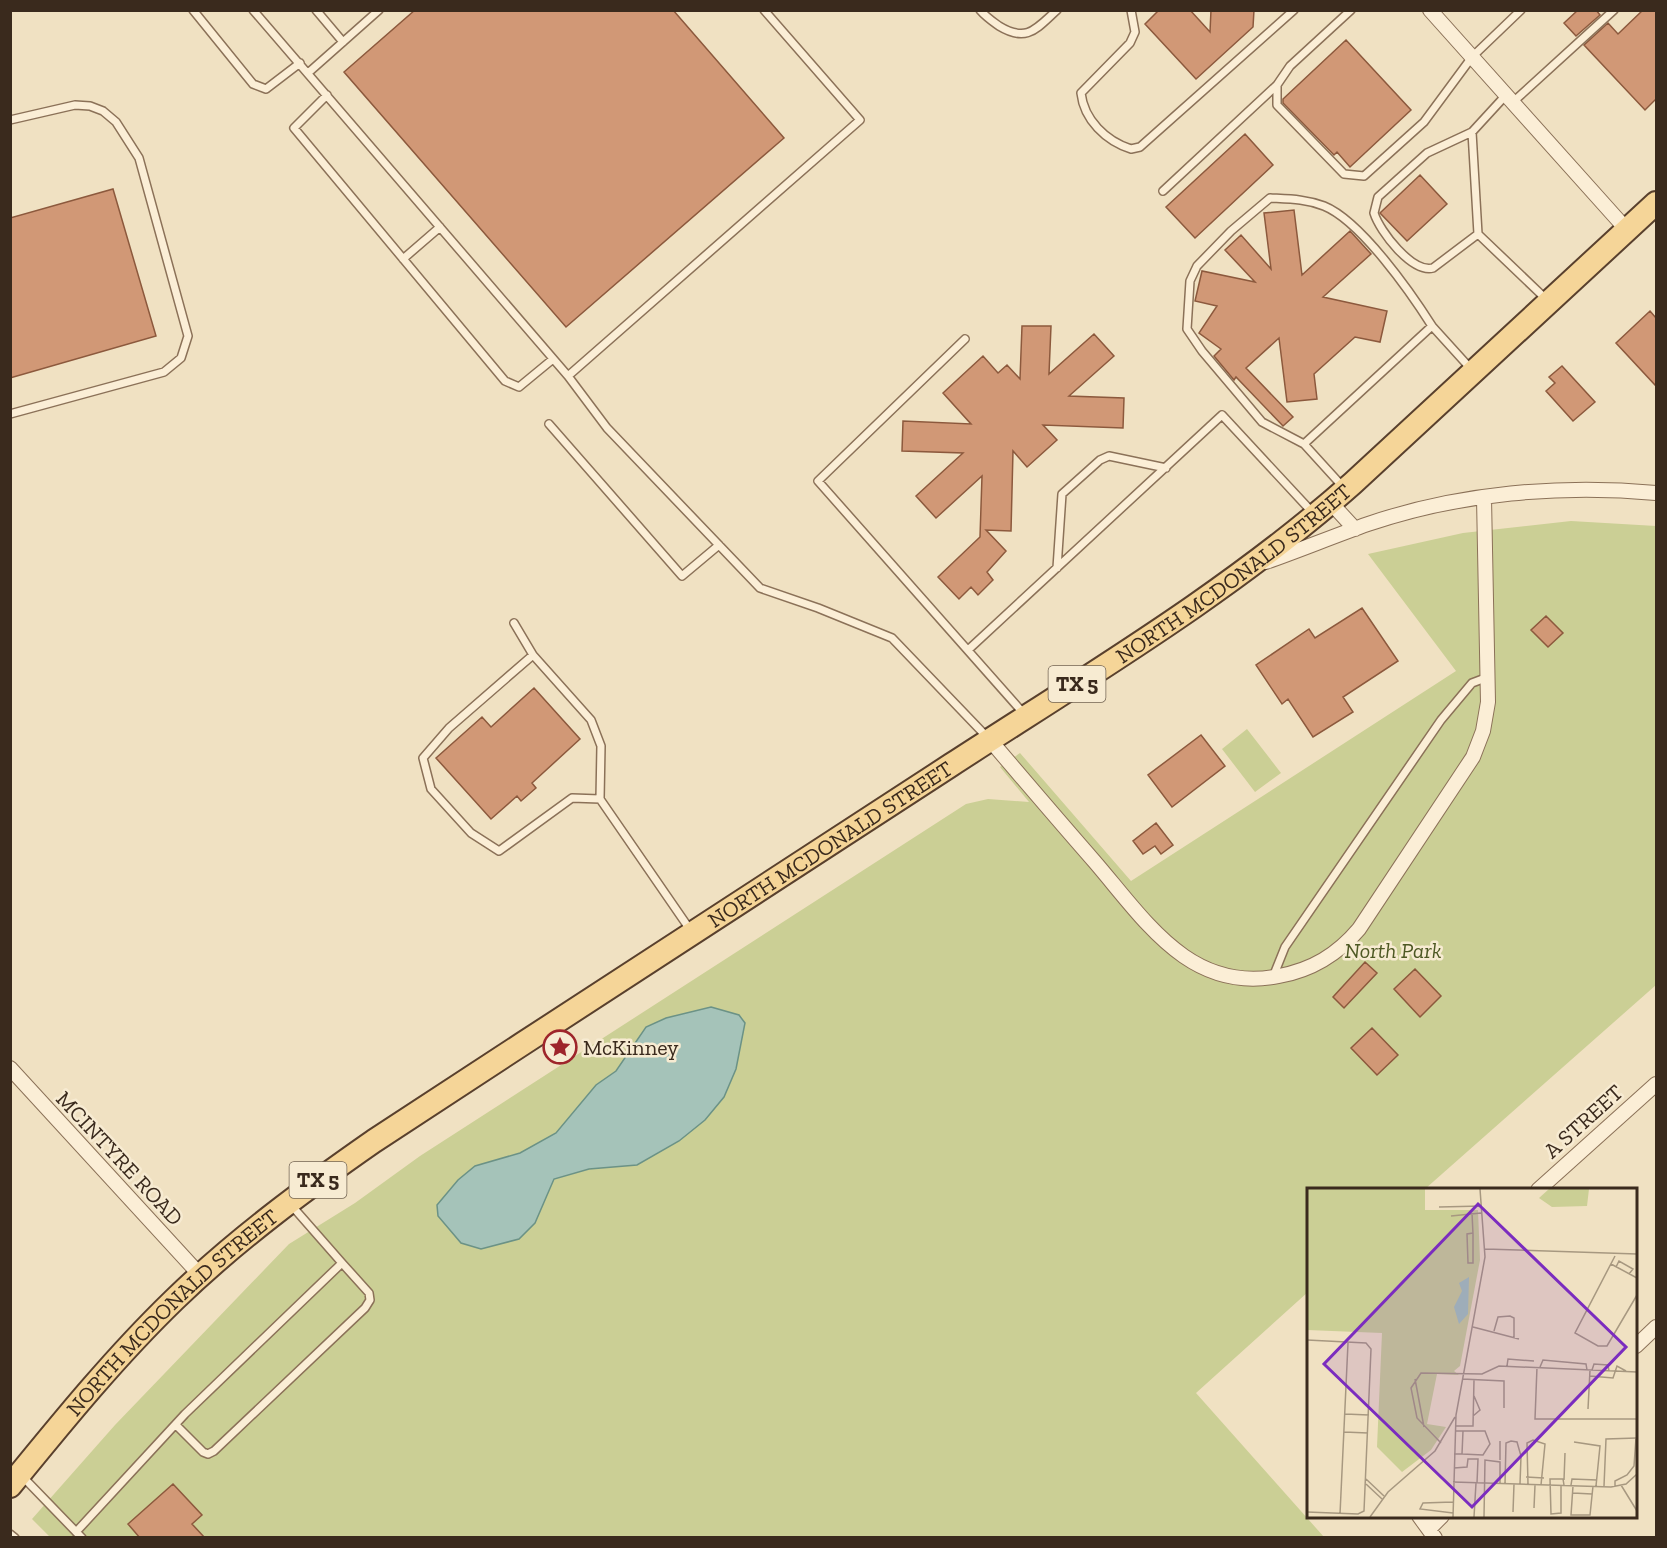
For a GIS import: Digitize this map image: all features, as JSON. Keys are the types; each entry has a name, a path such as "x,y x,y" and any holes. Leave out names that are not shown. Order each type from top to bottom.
{"main road":[{"name":"NORTH MCDONALD STREET","path":"15,1480 116,1359 200,1275 290,1202 374,1141 1027,716 1252,566 1331,503 1656,203"}],"street":[{"path":"1430,10 1627,230"},
{"path":"1252,566 1355,529 1419,510 1484,498 1556,490 1606,489 1656,493"},
{"path":"990,740 1133,907 1178,953 1194,964 1221,976 1244,980 1273,977 1318,964 1342,947 1359,929 1473,757 1487,716 1484,498"},
{"path":"1331,503 1355,529"},
{"name":"MCINTYRE ROAD","path":"10,1068 200,1275"},
{"name":"A STREET","path":"1540,1188 1656,1084"},
{"path":"1637,1344 1656,1327"},
{"path":"1421,1518 1432,1533 1441,1518"}],"lane":[{"path":"193,10 253,84 266,89 300,63"},
{"path":"253,10 553,358 608,428 760,588 818,608 892,638 990,740"},
{"path":"316,10 343,42"},
{"path":"308,73 379,10"},
{"path":"568,376 860,120 764,10"},
{"path":"980,10 986,18 1012,34 1025,35 1033,32 1057,10"},
{"path":"1131,10 1135,32 1130,43 1081,93 1083,106 1106,137 1131,149 1140,147 1294,10"},
{"path":"1163,191 1277,85 1290,66 1351,10"},
{"path":"1277,85 1277,105 1344,174 1364,176 1424,122 1472,57 1521,10"},
{"path":"1478,234 1433,268 1425,270 1408,260 1394,244 1376,218 1374,209 1378,197 1427,153 1472,132 1614,10"},
{"path":"327,95 294,128 504,381 519,387 553,358"},
{"path":"10,120 75,105 90,106 103,111 116,122 139,158 188,336 182,358 164,372 10,414"},
{"path":"1472,132 1478,234 1549,302"},
{"path":"1331,503 1304,444 1262,422 1202,351 1187,329 1190,280 1197,266 1231,231 1270,198 1300,199 1327,207 1360,233 1398,276 1432,326 1474,372"},
{"path":"403,259 440,227"},
{"path":"1304,444 1432,326"},
{"path":"965,339 818,481 1027,716"},
{"path":"968,650 1222,415 1331,503"},
{"path":"549,424 682,576 719,545"},
{"path":"1057,568 1062,494 1100,459 1109,456 1167,468"},
{"path":"514,623 533,656 591,720 601,746 600,799 693,933"},
{"path":"533,656 449,728 423,758 431,789 471,833 499,851 572,798 600,799"},
{"path":"1273,977 1285,946 1441,720 1472,683 1488,677"},
{"path":"177,1425 203,1452 208,1454 214,1451 365,1308 370,1300 369,1293 290,1202"},
{"path":"15,1480 79,1535 185,1414 342,1263"},
{"path":"10,1534 15,1538"}],"green space":[{"name":"North Park","path":"1571,521 1656,526 1656,985 1426,1188 1307,1188 1307,1293 1196,1393 1324,1537 51,1538 32,1519 115,1425 289,1244 355,1203 420,1156 966,804 988,799 1029,802 1000,767 1020,753 1131,881 1456,671 1368,554 1463,533"},
{"path":"1247,729 1281,773 1255,792 1222,749"}],"water":[{"path":"711,1007 739,1015 745,1023 736,1069 724,1097 705,1120 679,1141 637,1165 589,1169 554,1179 535,1223 519,1239 481,1249 461,1243 438,1216 437,1205 458,1180 475,1166 520,1153 556,1133 596,1085 616,1071 646,1027 666,1018"}],"building":[{"path":"415,10 673,10 784,138 566,327 344,72"},
{"path":"1159,10 1190,10 1210,32 1211,10 1254,10 1253,27 1196,79 1145,24"},
{"path":"1578,10 1596,10 1600,15 1576,36 1564,23"},
{"path":"1643,10 1656,10 1656,99 1645,110 1584,45 1608,23 1618,34"},
{"path":"1346,40 1411,110 1350,167 1337,152 1334,155 1283,103 1283,99"},
{"path":"1245,134 1273,165 1195,238 1166,207"},
{"path":"1420,175 1447,204 1407,241 1380,213"},
{"path":"113,189 156,336 10,378 10,218"},
{"path":"1294,210 1302,275 1350,231 1371,254 1323,297 1387,311 1380,342 1355,337 1314,374 1317,399 1287,402 1279,338 1246,368 1293,417 1283,426 1236,377 1234,380 1214,356 1221,349 1199,333 1217,306 1195,301 1202,271 1255,282 1225,250 1241,235 1271,269 1264,213"},
{"path":"1650,311 1656,318 1656,386 1616,343"},
{"path":"1022,326 1051,326 1049,374 1094,334 1114,356 1069,396 1124,398 1123,428 1043,425 1057,440 1027,467 1013,451 1011,531 986,530 1006,551 987,572 993,580 978,595 971,587 959,599 938,577 980,537 982,476 936,518 916,496 963,453 902,451 903,421 971,424 943,393 983,356 998,373 1007,365 1020,379"},
{"path":"1562,366 1595,402 1573,421 1546,391 1555,383 1549,377"},
{"path":"1362,608 1398,661 1343,697 1353,712 1313,737 1288,699 1282,704 1256,665 1309,629 1315,638"},
{"path":"1546,616 1563,633 1548,647 1531,630"},
{"path":"534,688 580,739 532,783 536,788 521,801 517,796 491,819 436,758 482,717 491,727"},
{"path":"1201,735 1225,766 1172,807 1148,775"},
{"path":"1156,823 1173,845 1161,854 1155,846 1143,854 1133,841"},
{"path":"1365,962 1377,973 1344,1008 1333,997"},
{"path":"1415,969 1441,996 1420,1017 1394,989"},
{"path":"1372,1028 1398,1055 1377,1075 1351,1048"},
{"path":"173,1484 202,1515 192,1524 205,1538 140,1538 128,1524"}],"place":[{"name":"McKinney","path":"560,1047"}]}
